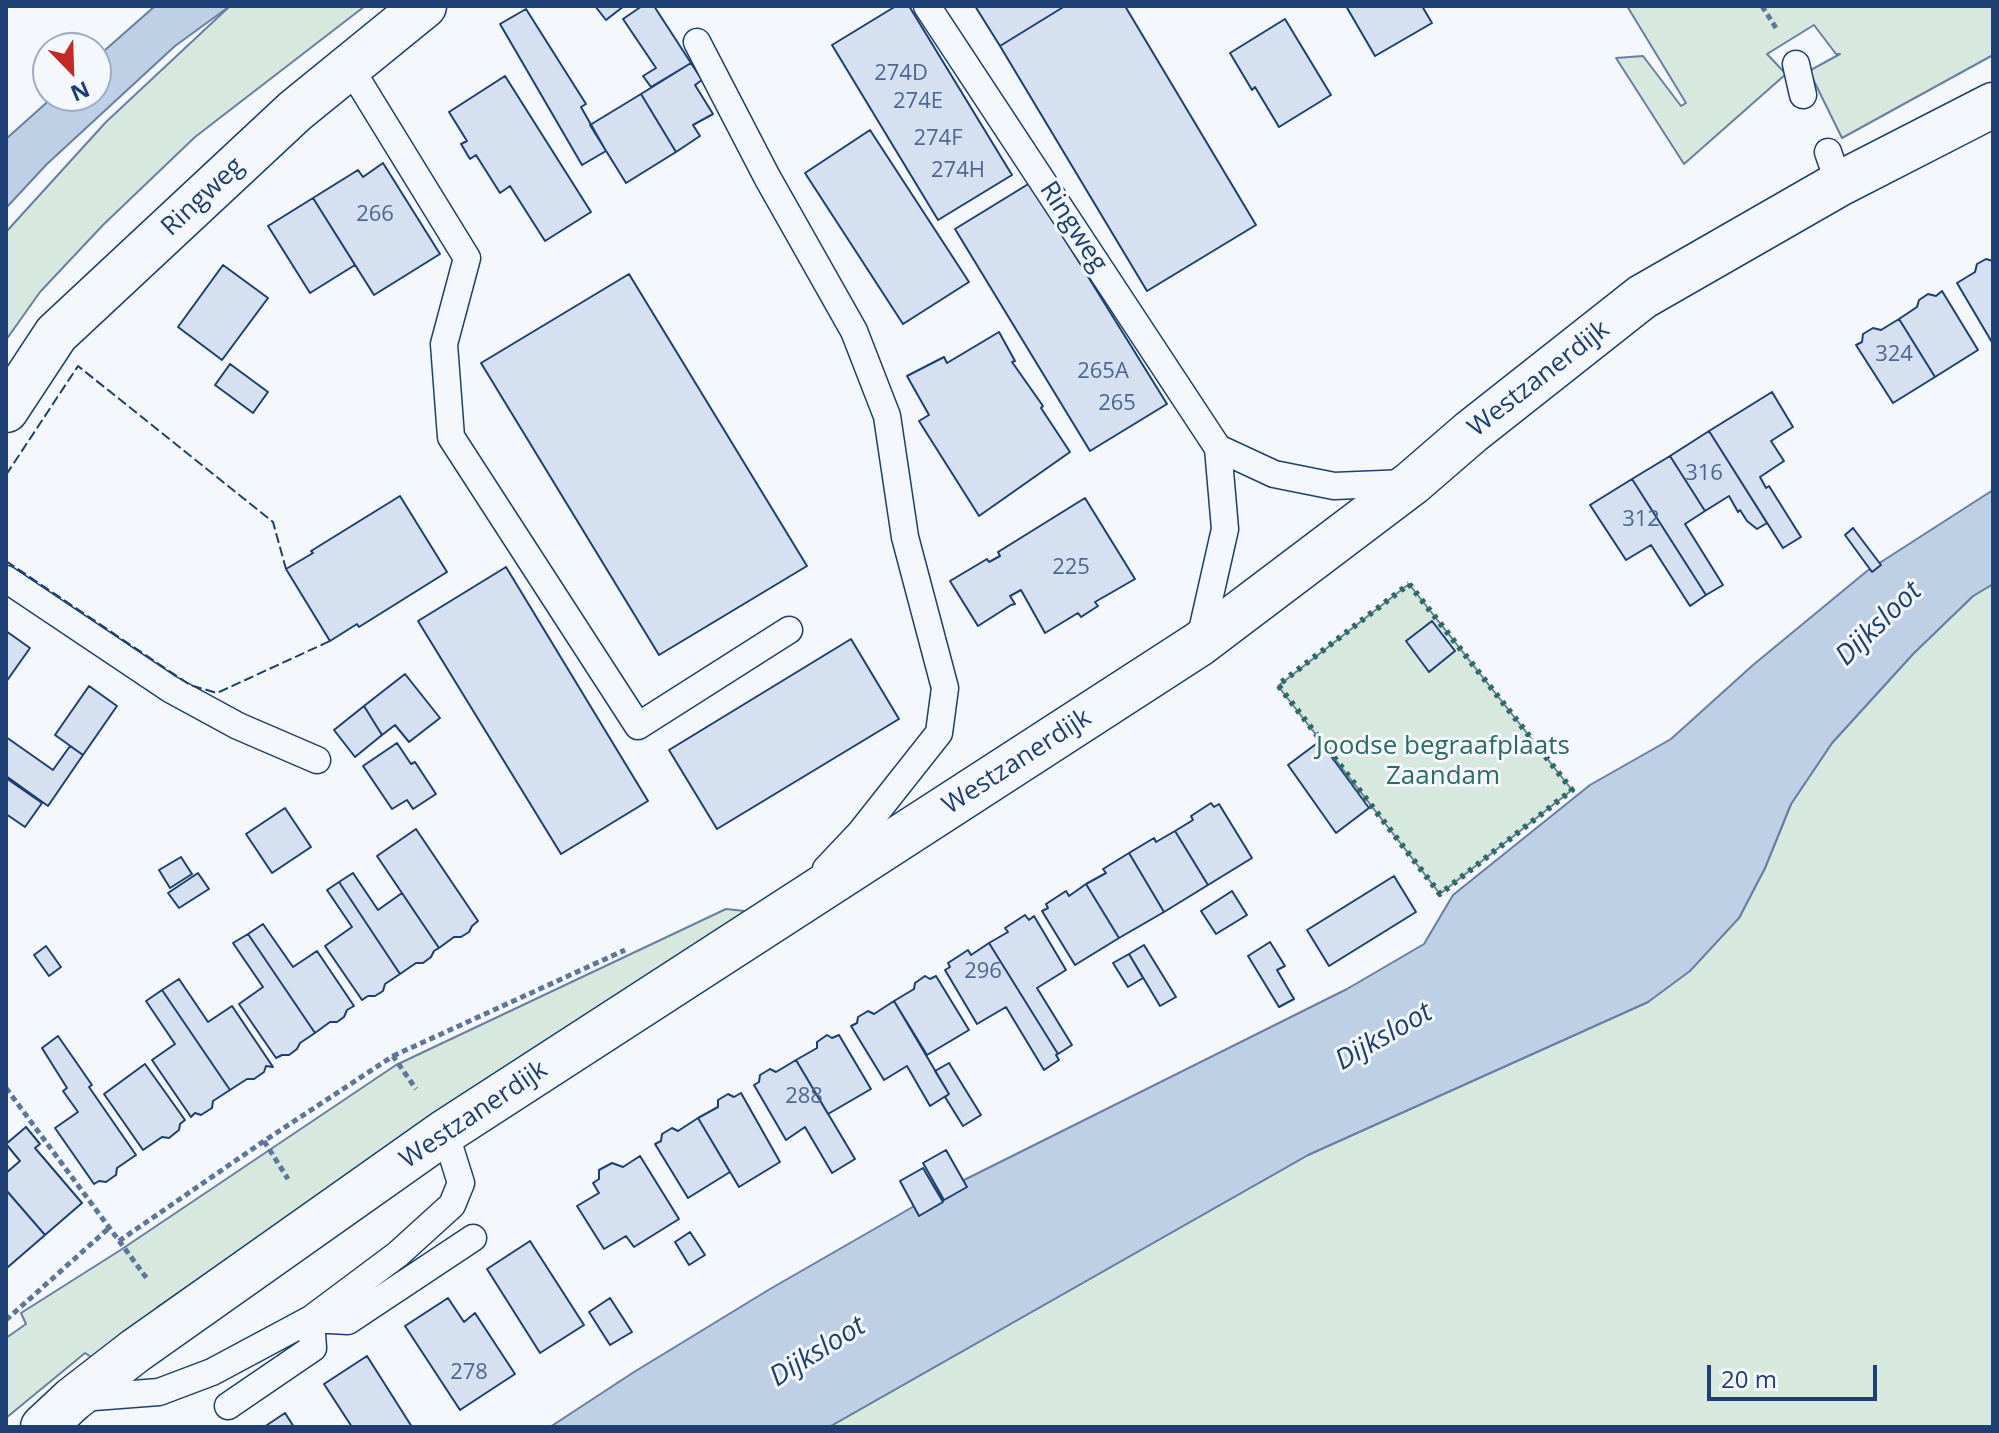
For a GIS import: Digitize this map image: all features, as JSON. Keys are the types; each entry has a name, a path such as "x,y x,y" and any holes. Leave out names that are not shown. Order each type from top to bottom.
{"street":[{"name":"Ringweg","path":"6,410 56,334 295,111 424,6"},
{"name":"Westzanerdijk","path":"58,1413 178,1320 445,1132 1199,644 1412,483 1471,432 1642,297 1834,168 1993,105"}],"lane":[{"name":"Ringweg","path":"927,6 1218,448 1225,529 1199,644"},
{"path":"697,42 767,177 854,331 882,401 887,416 905,537 945,688 939,733 860,833 785,913"},
{"path":"1796,64 1803,95"},
{"path":"349,66 467,258 444,344 451,437 638,726 789,630"},
{"path":"1218,448 1274,474 1334,486 1412,483"},
{"path":"6,579 170,689 238,726 317,760"},
{"path":"58,1413 159,1392 212,1372 311,1319 398,1254 452,1205 461,1183 445,1132"},
{"path":"311,1319 348,1321 473,1238"},
{"path":"228,1406 313,1348 311,1319"}],"path":[{"path":"119,1241 393,1056 638,944"},
{"path":"393,1056 445,1132"},
{"path":"6,1088 178,1320"},
{"path":"6,1320 109,1228"}],"green space":[{"path":"230,6 365,6 195,137 103,225 40,292 6,340 6,232 106,122"},
{"path":"1627,6 1993,6 1993,55 1842,138 1809,71 1840,54 1836,54 1814,25 1767,54 1786,74 1684,164 1616,58 1643,56 1681,106 1686,103"},
{"name":"Joodse begraafplaats Zaandam","path":"1409,584 1572,790 1440,894 1278,686"},
{"path":"1993,584 1993,1427 829,1427 1308,1155 1648,1002 1739,918 1765,868 1791,804 1832,743 1913,654 1973,596"},
{"path":"726,909 754,912 514,1062 159,1306 98,1361 85,1353 6,1418 6,1338 26,1324 21,1313 396,1065"}],"water":[{"path":"155,6 230,6 175,46 112,104 112,44"},
{"path":"36,112 103,112 47,164 6,208 6,139"},
{"name":"Dijksloot","path":"1993,490 1993,584 1973,596 1913,654 1832,743 1791,804 1765,868 1739,918 1690,971 1648,1002 1308,1155 829,1427 550,1427 770,1289 930,1197 1347,989 1424,944 1453,895 1590,785 1671,739 1753,665 1867,571"}],"building":[{"path":"595,6 624,6 606,20"},
{"path":"642,6 654,6 691,63 651,87 643,76 656,68 623,19"},
{"path":"896,6 909,6 1012,175 938,220 832,45"},
{"path":"975,6 1065,6 1000,46"},
{"path":"1065,6 1125,6 1256,225 1147,291 1000,46"},
{"path":"1346,6 1422,6 1432,23 1375,56"},
{"path":"526,9 586,104 581,107 606,151 582,165 500,24"},
{"path":"1285,19 1331,95 1279,127 1230,53"},
{"path":"691,63 702,80 695,85 713,114 693,125 700,136 676,152 641,94"},
{"path":"505,76 591,212 545,241 510,186 500,193 476,155 470,159 461,144 467,141 449,112"},
{"path":"641,94 676,152 626,183 590,125"},
{"path":"870,130 969,282 903,324 805,173"},
{"path":"383,163 440,254 374,295 313,198 358,170 363,177"},
{"path":"1030,183 1167,404 1090,451 955,229"},
{"path":"313,198 355,265 310,293 268,226"},
{"path":"1986,259 1993,261 1993,344 1957,283 1975,272 1977,264"},
{"path":"223,265 268,298 222,360 178,327"},
{"path":"629,274 807,566 659,655 481,363"},
{"path":"1942,291 1978,350 1935,377 1899,319 1917,307 1919,300 1928,294 1936,296"},
{"path":"1899,319 1935,377 1893,403 1856,345 1862,342 1863,334 1873,328 1881,330"},
{"path":"999,332 1015,361 1012,362 1070,452 979,516 919,421 929,415 907,376 944,357 947,363"},
{"path":"230,364 268,392 253,413 215,385"},
{"path":"1772,392 1793,427 1771,441 1784,461 1760,477 1801,537 1783,548 1709,431"},
{"path":"1709,431 1767,523 1757,529 1740,510 1738,512 1729,496 1705,511 1670,456"},
{"path":"1670,456 1705,511 1685,524 1723,585 1706,595 1632,479"},
{"path":"1632,479 1706,595 1690,606 1651,545 1626,560 1590,505"},
{"path":"400,496 447,572 359,627 357,624 330,641 286,569"},
{"path":"1085,498 1135,579 1095,602 1098,606 1081,617 1078,613 1045,633 1021,590 1010,596 1015,604 978,626 950,581 987,559 989,562 1000,556 998,552"},
{"path":"1853,528 1881,565 1872,572 1845,535"},
{"path":"506,567 648,801 561,854 418,621"},
{"path":"1432,621 1455,651 1429,672 1406,641"},
{"path":"6,631 30,648 6,682"},
{"path":"851,639 899,719 717,829 669,750"},
{"path":"405,674 440,718 409,742 395,725 382,735 364,706"},
{"path":"89,686 117,706 83,755 55,735"},
{"path":"364,706 382,735 355,757 334,730"},
{"path":"6,737 53,770 70,746 83,755 48,806 6,776"},
{"path":"1320,741 1369,808 1336,833 1288,765"},
{"path":"397,743 411,764 415,762 436,794 413,809 407,800 392,809 363,766"},
{"path":"6,778 42,803 25,827 6,814"},
{"path":"1211,803 1214,807 1219,804 1252,858 1208,885 1175,831"},
{"path":"285,808 311,847 272,873 246,834"},
{"path":"416,829 478,921 469,932 454,937 439,948 377,856"},
{"path":"1175,831 1208,885 1164,912 1129,853 1154,838 1156,842"},
{"path":"1129,853 1164,912 1119,938 1086,884 1106,873 1103,869"},
{"path":"181,857 192,874 170,888 159,870"},
{"path":"198,873 209,889 179,908 168,893"},
{"path":"353,873 378,910 402,893 439,948 431,957 400,974 339,882"},
{"path":"1394,876 1416,912 1329,966 1307,930"},
{"path":"339,882 400,974 385,984 383,991 362,1000 325,946 352,927 327,890"},
{"path":"1086,884 1119,938 1075,965 1042,911 1048,908 1046,904 1066,891 1069,896"},
{"path":"1232,891 1247,915 1216,934 1201,911"},
{"path":"1025,915 1029,920 1034,916 1066,970 1037,988 1072,1045 1058,1054 989,943 1008,932 1005,928"},
{"path":"263,924 293,967 317,951 354,1006 347,1010 344,1017 315,1033 248,934"},
{"path":"248,934 315,1033 289,1055 276,1058 239,1004 263,987 233,943"},
{"path":"1270,942 1285,966 1277,970 1294,999 1279,1007 1248,956"},
{"path":"989,943 1058,1054 1059,1060 1044,1070 1006,1007 977,1024 945,970 950,967 948,963 968,950 971,955"},
{"path":"1144,945 1176,997 1160,1006 1129,954"},
{"path":"46,946 61,967 49,976 34,955"},
{"path":"1129,954 1143,978 1128,987 1113,963"},
{"path":"925,976 930,979 936,976 969,1030 927,1055 894,1001 914,989 915,983"},
{"path":"179,979 208,1022 232,1006 273,1067 266,1066 264,1072 254,1079 247,1079 230,1090 162,990"},
{"path":"162,990 230,1090 213,1101 212,1108 201,1115 195,1113 191,1117 152,1060 175,1044 146,1001"},
{"path":"894,1001 949,1094 930,1106 907,1066 884,1080 851,1026 868,1011 874,1014"},
{"path":"827,1035 832,1038 839,1035 871,1089 828,1114 796,1060 817,1048 817,1042"},
{"path":"58,1036 136,1155 117,1168 116,1175 106,1182 94,1184 55,1128 78,1112 63,1091 67,1088 42,1048"},
{"path":"796,1060 855,1159 832,1173 805,1127 786,1140 754,1085 759,1082 760,1075 770,1069 776,1072"},
{"path":"949,1063 981,1115 963,1126 945,1097 949,1094 935,1071"},
{"path":"145,1064 185,1120 169,1138 162,1137 143,1150 104,1094"},
{"path":"741,1093 780,1162 739,1187 698,1118 718,1107 718,1100 728,1094 734,1097"},
{"path":"698,1118 730,1172 688,1198 655,1144 661,1141 662,1134 672,1128 678,1131"},
{"path":"26,1127 40,1144 35,1148 82,1203 45,1235 6,1190 6,1173 20,1161 6,1144"},
{"path":"946,1150 967,1187 944,1200 923,1163"},
{"path":"640,1156 679,1219 634,1247 626,1236 604,1249 577,1206 599,1193 593,1183 599,1179 599,1170 612,1163 623,1167"},
{"path":"923,1168 943,1202 919,1216 900,1181"},
{"path":"6,1190 45,1235 8,1267 6,1264"},
{"path":"690,1232 705,1255 689,1265 675,1242"},
{"path":"530,1241 584,1325 540,1353 487,1269"},
{"path":"448,1298 464,1322 475,1313 515,1374 460,1410 405,1326"},
{"path":"610,1298 632,1332 610,1345 589,1312"},
{"path":"367,1356 412,1427 352,1427 324,1384"},
{"path":"285,1413 294,1427 264,1427"}],"hedge":[{"path":"1409,584 1572,790 1440,894 1278,685 1409,584"}],"fence":[{"path":"6,475 78,366 273,522 286,569"},
{"path":"6,561 190,685 217,693 330,641"}]}
